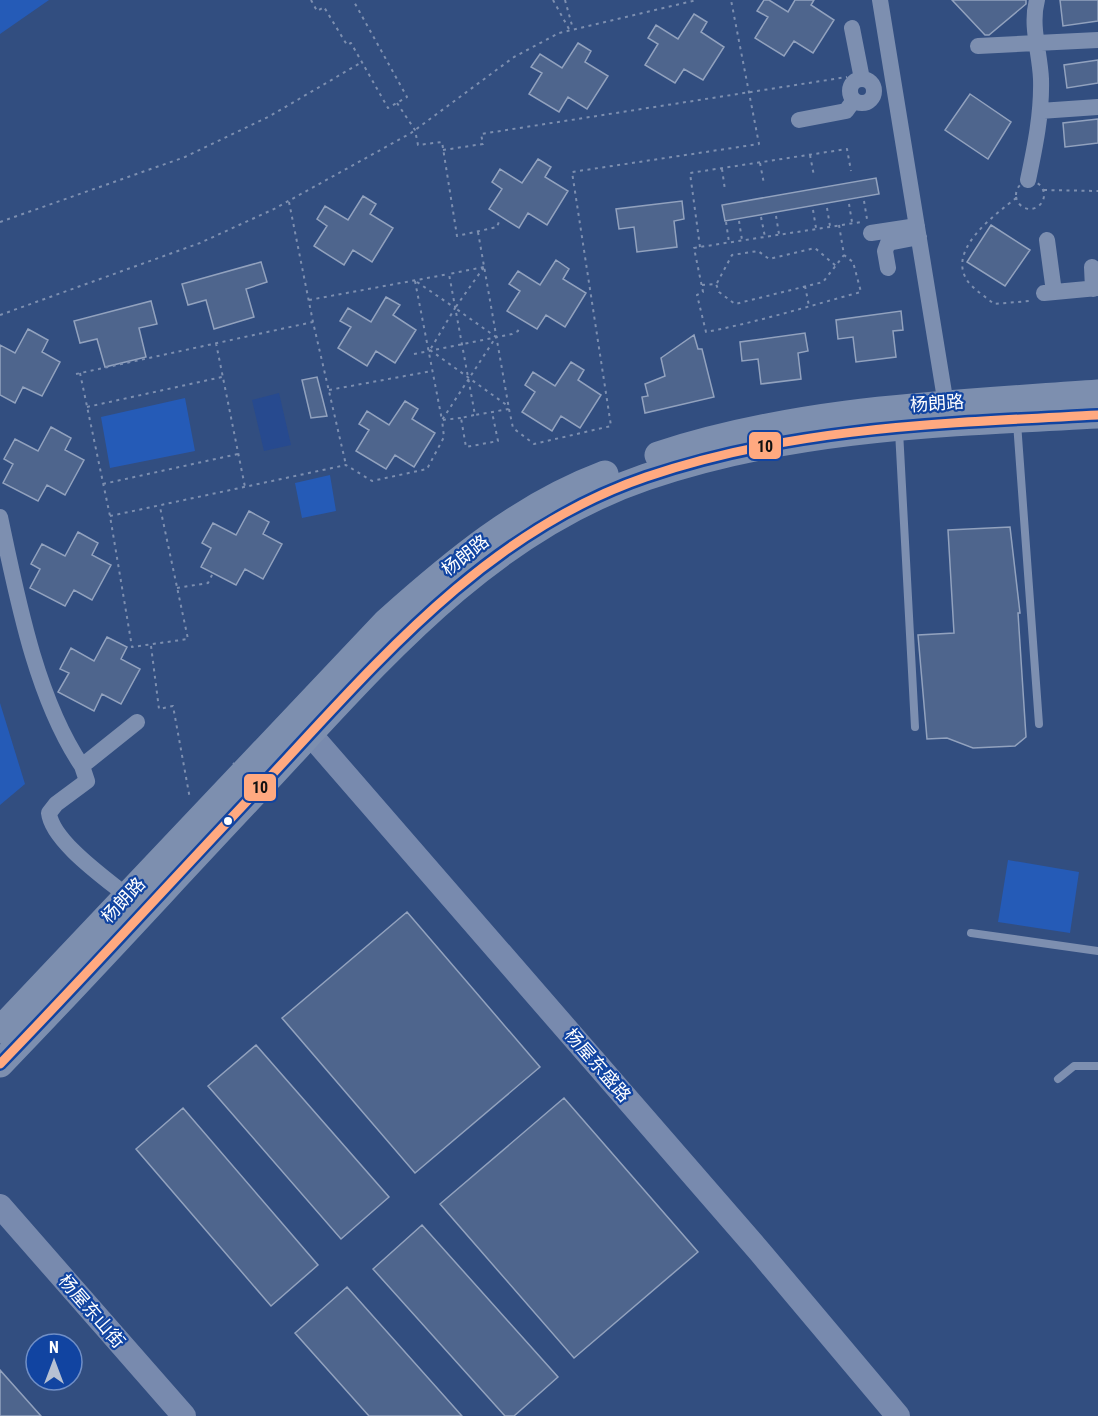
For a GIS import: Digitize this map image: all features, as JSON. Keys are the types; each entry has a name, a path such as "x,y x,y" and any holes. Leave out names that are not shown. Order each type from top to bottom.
{"main road":[{"name":"杨朗路","path":"0,1030 206,812 430,612 507,548 547,522 602,495 683,465 772,444 899,427 948,413 1098,393"},
{"name":"杨朗路","path":"0,1064 303,725 386,622 445,569 497,530 558,495 650,457 742,431 842,413 948,413 1016,419 1098,415"}],"street":[{"path":"880,0 948,413"},
{"path":"1028,180 1040,111 1041,77 1036,42 1037,0"},
{"path":"852,28 864,83"},
{"path":"978,46 1098,40"},
{"path":"799,120 846,111 854,100 850,89 864,83 894,85"},
{"path":"1040,111 1098,107"},
{"path":"871,233 918,232"},
{"path":"888,268 885,251 888,243 918,232"},
{"path":"1047,240 1049,293 1095,289 1092,267"},
{"path":"0,517 25,631 65,741 82,766 87,780 56,804 49,813 50,823 84,860 127,896"},
{"path":"82,766 137,722"},
{"name":"杨屋东盛路","path":"303,725 898,1416"},
{"name":"杨屋东山街","path":"0,1206 184,1416"}],"lane":[{"path":"1016,419 1039,724"},
{"path":"899,427 915,727"},
{"path":"971,933 1098,951"},
{"path":"1058,1079 1074,1066 1098,1066"}],"path":[{"path":"311,0 317,11 324,7 347,45 351,43 388,108 407,97 353,0"},
{"path":"554,0 571,29"},
{"path":"565,0 571,29"},
{"path":"0,315 200,243 289,201 415,130 514,57 539,42 571,29 697,0"},
{"path":"478,232 513,428 534,444 611,426 572,172 759,144 731,0"},
{"path":"0,222 185,157 270,116 362,62"},
{"path":"444,150 483,144 482,134 834,77 853,76 864,83"},
{"path":"397,103 415,130 418,145 442,142 457,236 497,227 500,219"},
{"path":"700,247 690,173 847,149 851,171"},
{"path":"810,155 814,176"},
{"path":"760,163 764,184"},
{"path":"722,169 725,190"},
{"path":"1044,190 1098,191"},
{"path":"1016,198 971,239 962,261 968,281 994,304 1030,301 1049,293"},
{"path":"289,201 313,322 346,465"},
{"path":"839,225 844,255 853,262 861,292 780,313 763,321 706,332 697,295 703,292 694,248 830,226 852,223 868,224 864,201"},
{"path":"849,204 852,223"},
{"path":"827,208 830,226"},
{"path":"813,210 816,229"},
{"path":"776,216 779,234"},
{"path":"762,217 765,237"},
{"path":"740,221 742,240"},
{"path":"726,222 729,242"},
{"path":"836,266 815,248 769,259 759,251 732,255 716,284 719,292 735,304 823,282 836,266 844,255"},
{"path":"309,300 484,267"},
{"path":"430,350 455,308 484,267"},
{"path":"449,274 475,415"},
{"path":"415,280 496,337"},
{"path":"110,516 346,465 372,481 428,469 444,437 434,371 415,280"},
{"path":"702,285 716,284"},
{"path":"805,286 809,306"},
{"path":"76,374 313,322"},
{"path":"414,354 512,334 518,330 519,326"},
{"path":"442,420 496,337"},
{"path":"216,343 245,487"},
{"path":"430,350 509,407"},
{"path":"329,390 434,371"},
{"path":"80,373 110,516 132,647 188,639 160,506"},
{"path":"87,406 223,377"},
{"path":"442,420 509,407"},
{"path":"461,418 466,447 498,441 492,412"},
{"path":"103,484 239,454"},
{"path":"177,588 208,583 214,571"},
{"path":"151,645 159,709 173,706 189,798 206,812"},
{"path":"233,763 273,800"}],"shaded area":[{"path":"0,0 49,0 0,34"},
{"path":"279,393 291,445 264,451 252,400"},
{"path":"185,398 195,451 110,468 101,417"},
{"path":"330,475 336,511 302,518 295,483"},
{"path":"0,703 25,784 0,805"},
{"path":"1008,860 1079,872 1070,933 998,922"}],"building":[{"path":"764,0 769,0 788,12 795,0 814,0 811,5 834,20 813,53 794,41 784,56 755,38 768,17 757,11"},
{"path":"952,0 1026,0 1026,4 989,35 985,35"},
{"path":"1060,0 1098,0 1098,21 1063,26"},
{"path":"694,14 707,22 701,32 724,47 703,80 684,69 675,83 645,65 658,44 648,38 656,25 678,39"},
{"path":"578,43 591,51 585,62 608,76 587,109 568,97 559,112 529,94 542,73 531,67 540,54 562,68"},
{"path":"1098,60 1098,83 1067,88 1064,65"},
{"path":"970,94 1011,122 988,159 945,130"},
{"path":"1098,119 1098,143 1065,147 1063,123"},
{"path":"538,159 551,167 545,177 568,191 547,225 528,213 519,228 489,209 502,189 492,182 500,169 522,183"},
{"path":"876,178 879,194 725,221 722,205"},
{"path":"363,196 376,204 370,214 393,228 372,262 353,250 344,265 314,246 327,226 317,219 325,206 348,220"},
{"path":"682,201 684,219 674,221 677,247 637,252 634,227 619,229 616,209"},
{"path":"991,225 1030,250 1005,286 967,262"},
{"path":"556,260 569,269 563,279 586,293 565,327 546,315 537,329 507,311 520,291 509,284 518,271 540,285"},
{"path":"261,262 267,282 246,289 254,317 214,329 206,300 188,305 182,284"},
{"path":"386,297 400,305 393,315 416,330 395,363 376,351 367,366 338,348 351,327 340,321 348,308 371,322"},
{"path":"151,301 157,324 139,328 146,357 105,367 97,339 80,343 74,321"},
{"path":"901,311 903,330 893,331 896,357 856,362 853,337 838,339 836,320"},
{"path":"28,329 48,340 42,352 60,362 42,396 23,387 15,403 0,395 0,345 15,353"},
{"path":"805,333 808,351 798,353 801,379 761,384 758,359 742,361 740,342"},
{"path":"694,335 698,349 702,349 714,397 645,413 642,397 648,396 645,384 665,376 661,358"},
{"path":"571,362 584,370 578,380 601,395 580,428 561,416 552,431 522,412 535,392 525,385 533,372 555,386"},
{"path":"317,377 327,416 311,418 302,380"},
{"path":"405,401 418,409 412,419 435,433 414,467 395,455 386,469 356,451 369,430 359,424 367,411 389,425"},
{"path":"51,427 71,438 65,450 84,460 65,495 47,485 38,501 3,483 13,464 4,459 15,439 38,451"},
{"path":"249,511 269,522 263,534 282,544 263,579 245,569 236,585 201,567 211,548 202,543 213,523 236,535"},
{"path":"1010,527 1020,613 1018,613 1026,737 1015,746 973,748 947,738 927,739 918,635 954,633 948,530"},
{"path":"78,532 98,543 92,555 111,565 92,600 74,590 65,606 30,588 40,569 31,564 42,544 65,556"},
{"path":"107,637 127,647 121,659 140,669 121,704 102,694 94,711 58,692 69,673 60,669 71,648 94,661"},
{"path":"407,912 540,1067 415,1173 282,1018"},
{"path":"256,1045 389,1197 341,1239 208,1086"},
{"path":"564,1098 698,1252 574,1358 440,1204"},
{"path":"183,1108 318,1265 271,1306 136,1149"},
{"path":"422,1225 558,1377 514,1416 505,1416 373,1269"},
{"path":"347,1287 462,1416 369,1416 295,1333"},
{"path":"0,1370 41,1416 0,1416"}],"transit line":[{"name":"10","path":"0,1064 394,646 438,604 485,565 535,530 589,501 646,477 701,460 757,447 870,430 1098,415"}]}
